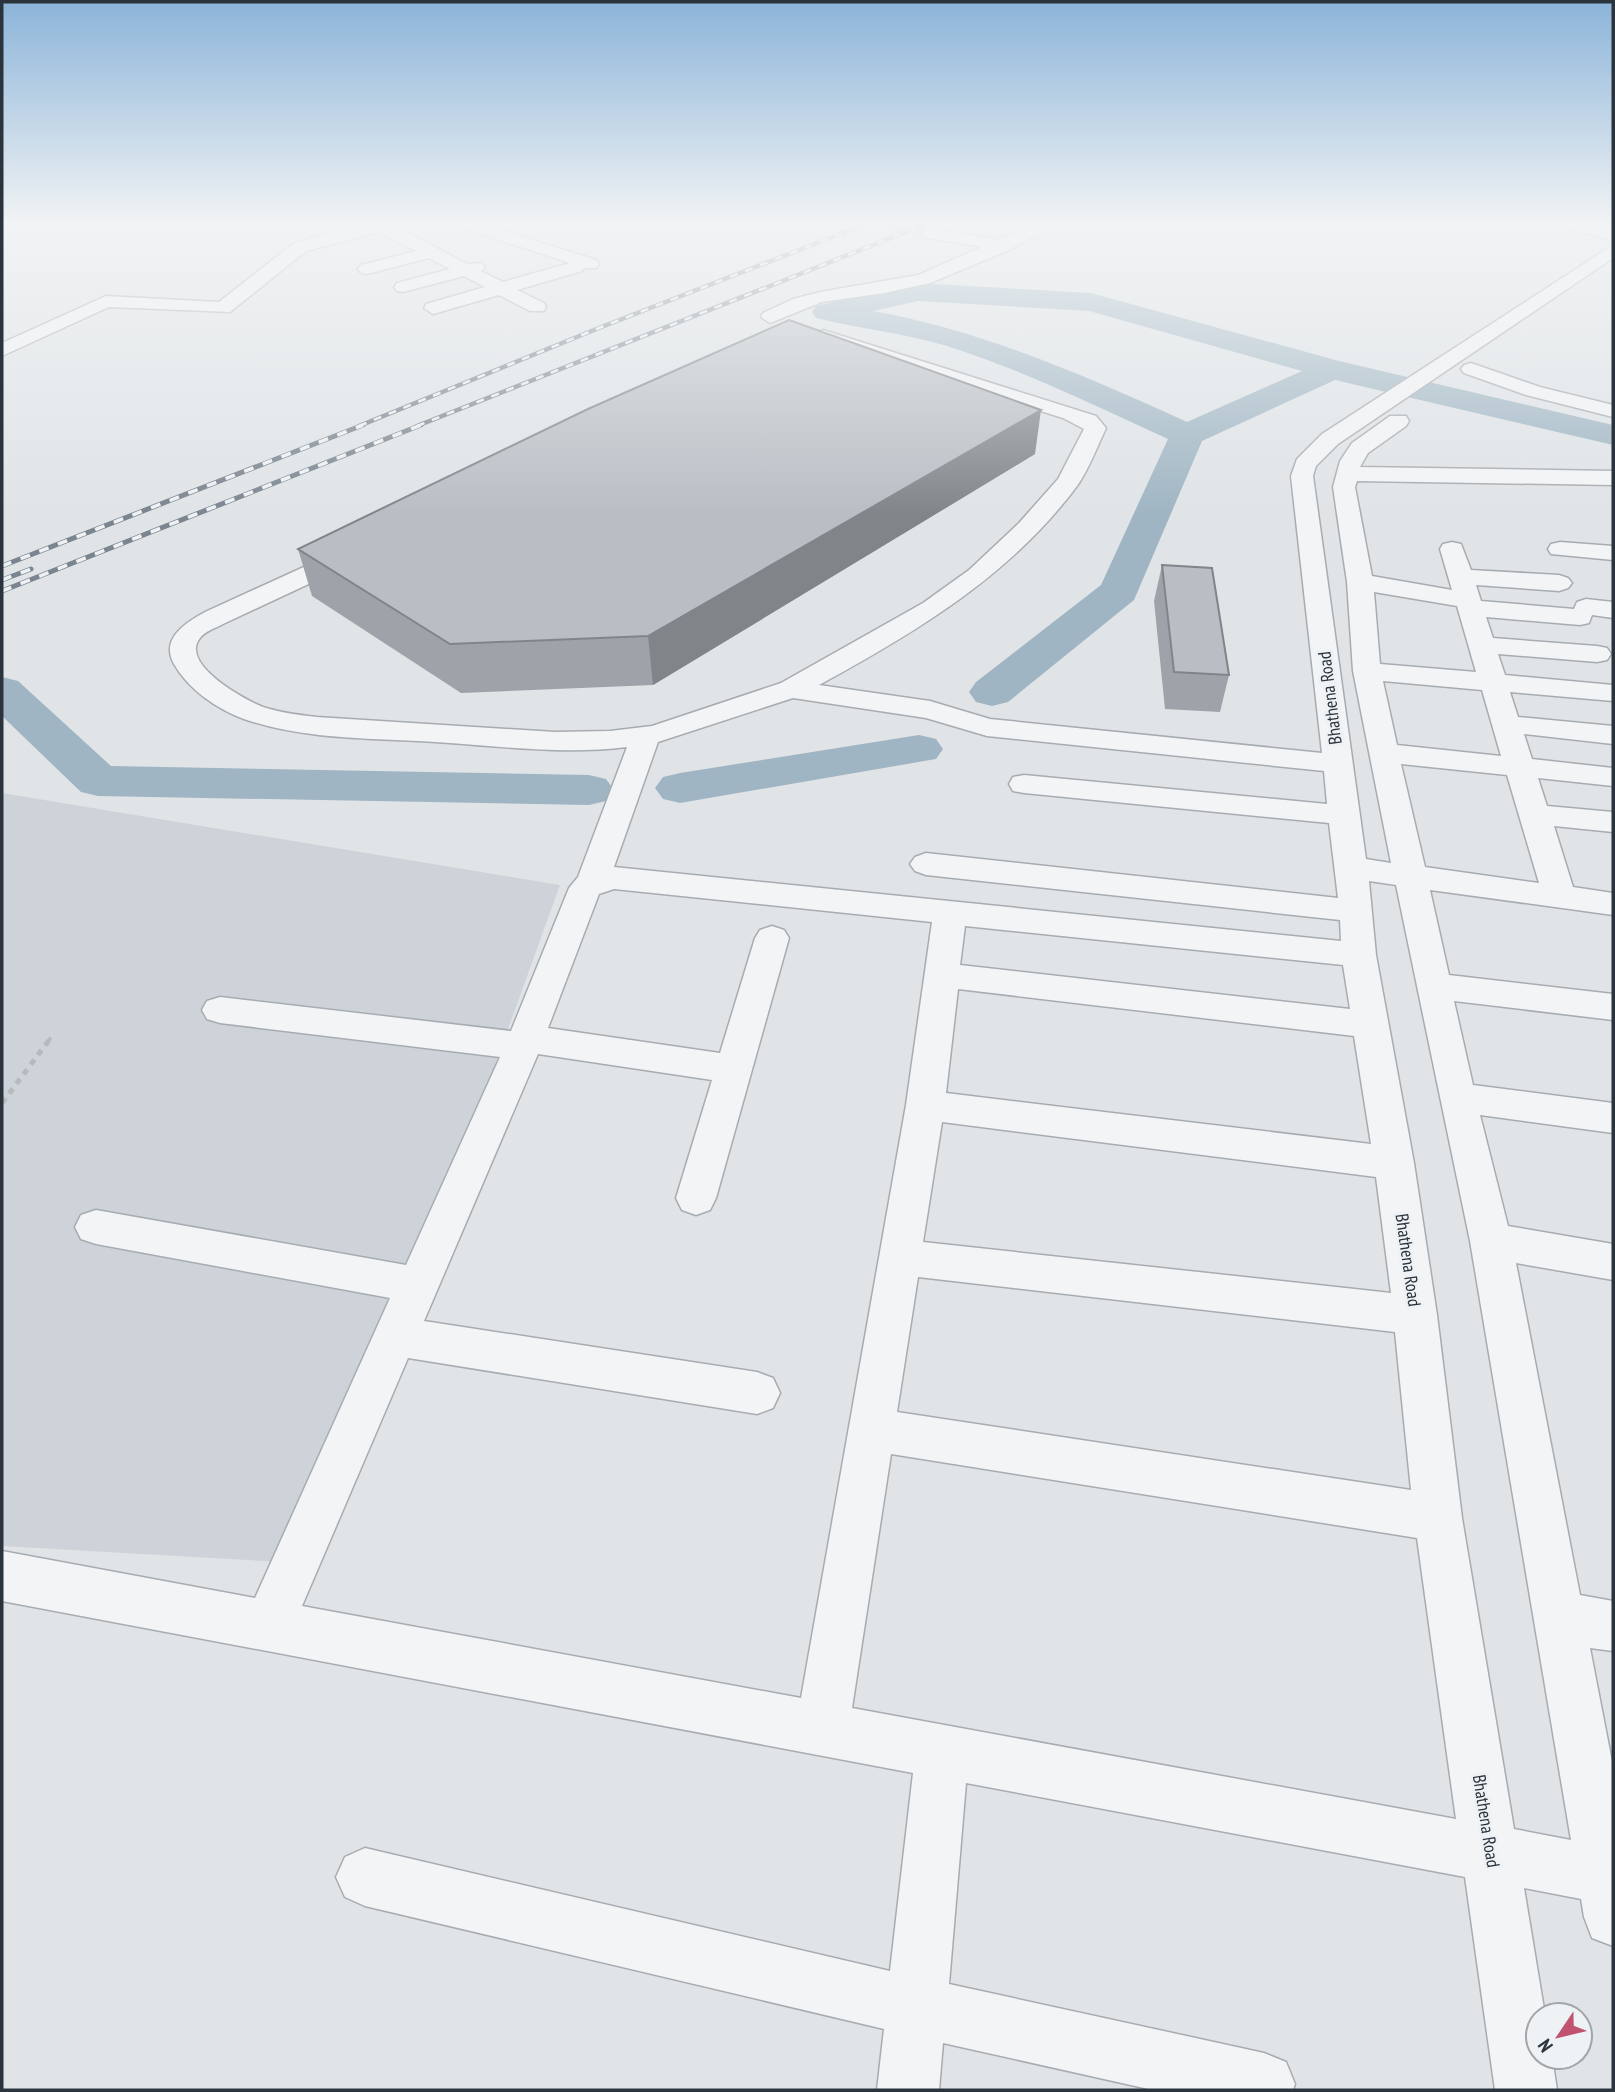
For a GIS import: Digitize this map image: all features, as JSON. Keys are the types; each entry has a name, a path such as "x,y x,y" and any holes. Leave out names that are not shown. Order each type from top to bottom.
{"street":[{"path":"2,350 66,320"},
{"path":"2,1576 1491,1856 1610,1896 1491,1241 1457,1097 1436,986 1367,671 1360,582 1344,486 1345,453 1435,367 1507,320"},
{"path":"1526,331 1542,320"},
{"path":"823,336 1070,414 1088,421 1095,428 1068,482 1027,528 978,575 921,616 792,689 646,735 610,740 555,741 317,726 284,721 246,710 219,696 188,664 183,643 196,628 214,618 823,336"},
{"path":"1493,354 1462,375 1613,411"},
{"path":"1345,453 1412,411"},
{"path":"1345,453 1613,478"},
{"name":"Bhathena Road","path":"1345,453 1305,464 1302,476 1351,868 1359,955 1394,1163 1415,1315 1438,1518 1527,2090"},
{"path":"1452,549 1560,898"},
{"path":"1560,549 1613,553"},
{"path":"1360,582 1583,612 1613,610"},
{"path":"1466,595 1559,583"},
{"path":"1482,645 1597,654"},
{"path":"1367,671 1613,693"},
{"path":"792,689 930,710"},
{"path":"1506,724 1613,735"},
{"path":"593,883 646,735"},
{"path":"1386,753 1613,777"},
{"path":"1024,784 1344,814"},
{"path":"1534,815 1613,822"},
{"path":"926,864 1356,911"},
{"path":"1351,868 1613,904"},
{"path":"268,1626 524,1042 585,888 593,883 614,878 1359,955"},
{"path":"822,1730 925,1105 950,911"},
{"path":"696,1198 772,938"},
{"path":"942,975 1370,1025"},
{"path":"1436,986 1613,1007"},
{"path":"219,1010 524,1042 733,1069"},
{"path":"1457,1097 1613,1118"},
{"path":"925,1105 1394,1163"},
{"path":"96,1227 417,1285"},
{"path":"1491,1241 1613,1262"},
{"path":"901,1257 1415,1315"},
{"path":"395,1336 757,1393"},
{"path":"873,1430 1438,1518"},
{"path":"1561,1618 1613,1626"},
{"path":"908,2090 942,1753"},
{"path":"365,1877 917,2007 1264,2084"}],"lane":[{"path":"930,710 987,727 1337,753"}],"path":[{"path":"2,1103 53,1035"}],"shaded area":[{"path":"2,793 560,885 315,1564 2,1546"}],"building":[{"path":"789,320 1041,410 648,636 450,644 298,549 588,409"},
{"path":"1162,565 1212,568 1229,675 1174,672"}],"waterway":[{"path":"869,320 942,335 1017,360 1187,435"},
{"path":"1154,320 1332,369"},
{"path":"1187,435 1332,369"},
{"path":"1332,369 1613,435"},
{"path":"992,692 1119,591 1187,435"},
{"path":"2,691 98,781 589,790"},
{"path":"680,788 919,749"}],"railway":[{"path":"359,426 620,320"},
{"path":"417,426 685,320"},
{"path":"2,566 363,425"},
{"path":"2,591 421,425"},
{"path":"2,580 31,569"}]}
